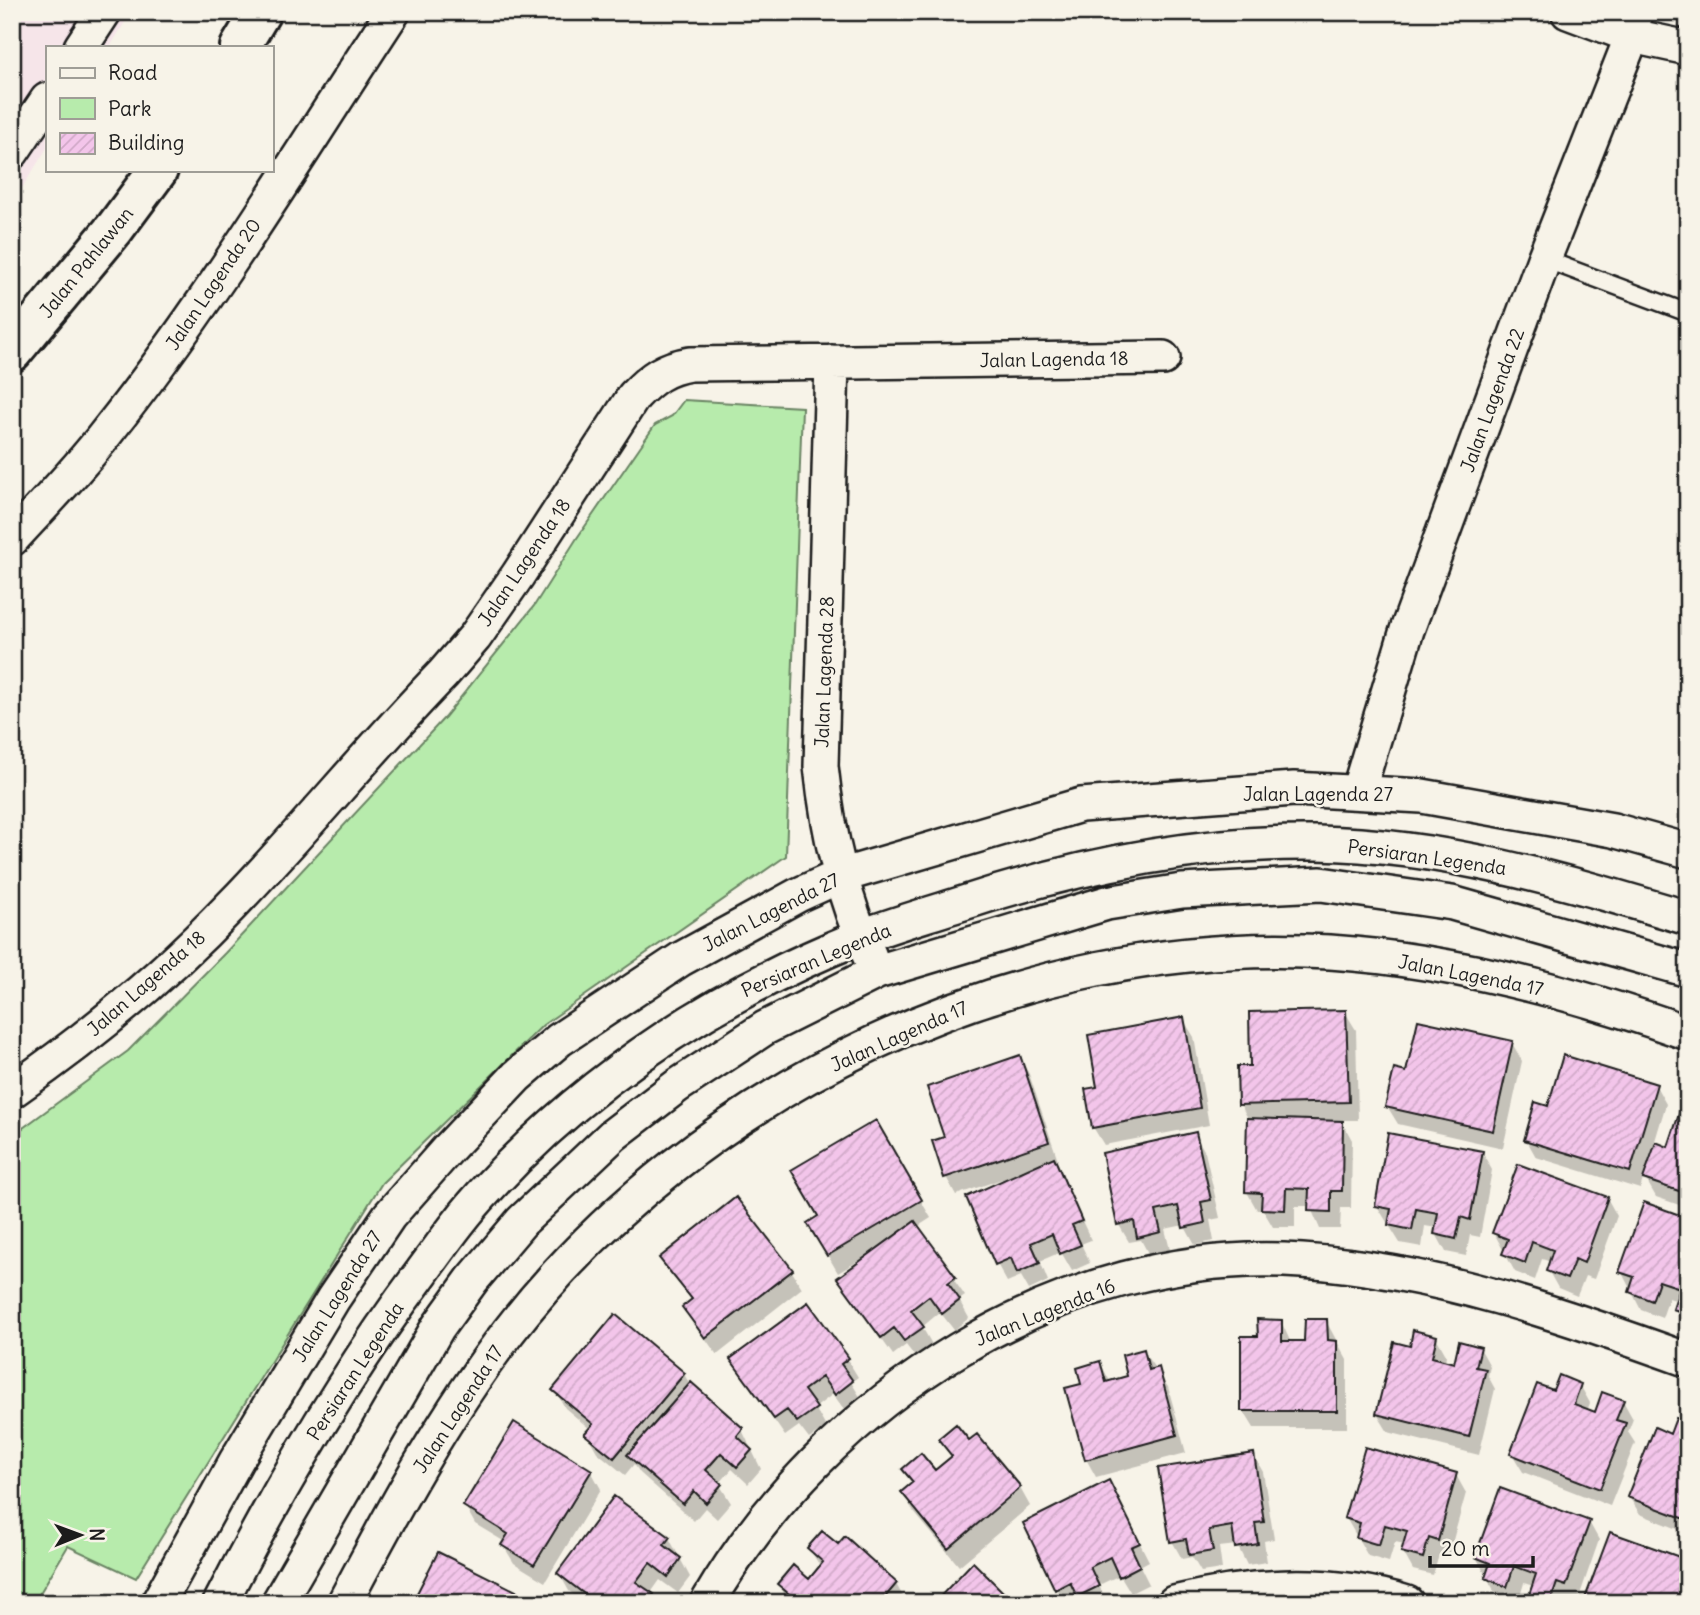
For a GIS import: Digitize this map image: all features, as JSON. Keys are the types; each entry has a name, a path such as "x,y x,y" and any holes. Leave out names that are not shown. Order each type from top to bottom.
{"street":[{"path":"82,46 104,12"},
{"path":"241,46 261,12"},
{"name":"Jalan Lagenda 20","path":"12,539 106,434 133,398 270,201 393,12"},
{"path":"1568,12 1633,24 1688,48"},
{"name":"Jalan Lagenda 22","path":"1358,792 1407,630 1633,24"},
{"path":"12,152 46,101"},
{"name":"Jalan Pahlawan","path":"12,352 115,228 157,172"},
{"name":"Jalan Lagenda 18","path":"12,1091 116,1013 173,964 232,905 443,674 497,605 634,396 652,377 673,367 690,363 1163,358"},
{"name":"Jalan Lagenda 28","path":"832,362 821,766 828,829 840,876 861,937 877,972"},
{"name":"Jalan Lagenda 27","path":"158,1603 236,1461 333,1298 389,1216 448,1149 517,1076 559,1040 681,959 840,876 1081,805 1294,789 1449,800 1613,830 1688,851"},
{"name":"Persiaran Legenda","path":"220,1603 268,1509 369,1343 485,1191 529,1146 583,1098 651,1046 738,993 861,937 996,892 1096,866 1175,852 1318,843 1451,856 1545,876 1688,918"},
{"name":"Persiaran Legenda","path":"278,1603 438,1327 472,1280 522,1221 613,1135 677,1086 765,1028 877,972 1107,903 1182,891 1321,884 1452,903 1688,970"},
{"name":"Jalan Lagenda 17","path":"344,1603 383,1529 509,1331 591,1239 652,1183 764,1103 900,1032 991,996 1110,964 1182,955 1294,951 1358,954 1466,970 1600,1003 1688,1033"},
{"name":"Jalan Lagenda 16","path":"707,1603 755,1533 788,1493 848,1432 886,1400 957,1349 1066,1299 1125,1279 1182,1266 1242,1259 1303,1261 1372,1270 1440,1283 1521,1304 1688,1360"},
{"path":"1174,1603 1250,1588 1294,1587 1342,1589 1407,1603"}],"lane":[{"path":"1544,259 1688,313"}],"shaded area":[{"path":"12,12 131,12 111,46 46,46 46,150 12,204"}],"green space":[{"path":"684,400 802,407 786,856 543,1025 382,1183 136,1578 68,1546 34,1603 12,1603 12,1136 128,1051 225,953 445,717 534,606 655,425 672,416"}],"building":[{"path":"1346,1010 1349,1102 1238,1105 1237,1066 1250,1066 1249,1012"},
{"path":"1184,1017 1200,1108 1092,1128 1085,1089 1097,1087 1088,1035"},
{"path":"1418,1020 1513,1041 1493,1131 1385,1107 1394,1069 1406,1072"},
{"path":"1020,1055 1049,1142 944,1178 932,1141 944,1137 927,1087"},
{"path":"1563,1055 1657,1084 1630,1172 1524,1140 1535,1102 1548,1106"},
{"path":"1685,1096 1688,1097 1688,1194 1643,1179 1656,1142 1668,1147"},
{"path":"1247,1118 1343,1121 1342,1191 1331,1191 1331,1212 1308,1211 1309,1189 1286,1188 1285,1210 1261,1209 1262,1193 1245,1192"},
{"path":"876,1120 922,1200 827,1256 807,1223 818,1216 791,1170"},
{"path":"1196,1132 1211,1200 1201,1202 1205,1223 1183,1228 1178,1206 1156,1211 1161,1232 1137,1238 1134,1221 1117,1225 1102,1153"},
{"path":"1388,1133 1483,1151 1470,1220 1461,1217 1456,1239 1434,1234 1438,1213 1416,1209 1412,1230 1388,1225 1391,1209 1375,1206"},
{"path":"1054,1157 1082,1221 1072,1225 1081,1245 1060,1254 1052,1234 1031,1243 1040,1263 1017,1273 1011,1258 995,1265 966,1197"},
{"path":"1518,1164 1608,1197 1584,1263 1575,1259 1567,1279 1546,1271 1553,1250 1532,1242 1525,1263 1502,1254 1508,1239 1492,1233"},
{"path":"736,1197 793,1270 705,1338 682,1307 692,1299 659,1258"},
{"path":"1644,1202 1688,1218 1688,1314 1673,1309 1680,1288 1659,1281 1652,1301 1629,1292 1634,1277 1619,1272"},
{"path":"915,1221 956,1277 948,1283 960,1300 942,1314 929,1296 911,1310 924,1327 904,1341 894,1328 881,1338 837,1278"},
{"path":"808,1302 849,1358 841,1364 853,1381 835,1395 822,1377 804,1390 817,1408 797,1422 787,1410 774,1419 730,1359"},
{"path":"615,1314 685,1373 614,1458 584,1434 593,1424 552,1390"},
{"path":"1257,1319 1282,1320 1282,1341 1304,1341 1305,1319 1327,1319 1328,1340 1337,1341 1337,1411 1241,1411 1241,1336 1258,1336"},
{"path":"1413,1330 1437,1336 1432,1357 1454,1363 1459,1341 1481,1347 1476,1367 1486,1369 1469,1437 1376,1414 1394,1342 1410,1346"},
{"path":"1144,1349 1149,1370 1159,1367 1177,1435 1085,1460 1065,1388 1081,1384 1077,1368 1100,1361 1106,1382 1127,1376 1122,1355"},
{"path":"1559,1375 1581,1384 1574,1404 1595,1412 1602,1392 1624,1400 1616,1420 1626,1423 1600,1489 1510,1454 1537,1384 1553,1390"},
{"path":"691,1382 743,1428 737,1436 752,1450 737,1467 721,1453 706,1470 722,1484 706,1503 694,1491 683,1504 627,1455"},
{"path":"1676,1418 1688,1423 1688,1520 1627,1497 1655,1427 1670,1434"},
{"path":"514,1422 592,1470 534,1565 501,1545 508,1534 463,1506"},
{"path":"956,1424 969,1440 977,1434 1021,1487 948,1549 901,1492 913,1482 902,1469 921,1453 935,1470 952,1456 938,1439"},
{"path":"1365,1447 1457,1473 1438,1541 1429,1538 1423,1558 1401,1552 1407,1531 1385,1525 1379,1545 1356,1538 1360,1523 1344,1518"},
{"path":"1254,1453 1264,1522 1255,1523 1258,1544 1235,1548 1232,1526 1209,1530 1213,1551 1189,1555 1186,1539 1170,1542 1158,1468"},
{"path":"1109,1480 1140,1543 1131,1547 1140,1566 1119,1577 1110,1557 1090,1567 1099,1586 1077,1597 1070,1582 1055,1590 1023,1523"},
{"path":"1500,1488 1590,1521 1566,1586 1557,1583 1550,1603 1529,1595 1536,1574 1514,1566 1507,1587 1485,1578 1490,1563 1475,1557"},
{"path":"614,1496 670,1537 664,1545 681,1558 668,1577 650,1563 636,1582 654,1594 648,1603 596,1603 557,1573"},
{"path":"822,1531 838,1544 845,1536 897,1583 880,1603 782,1603 789,1594 777,1584 793,1565 809,1579 823,1562 807,1548"},
{"path":"1610,1532 1688,1560 1687,1603 1584,1601"},
{"path":"438,1552 520,1593 515,1603 412,1603"},
{"path":"973,1562 1014,1603 934,1603"}]}
